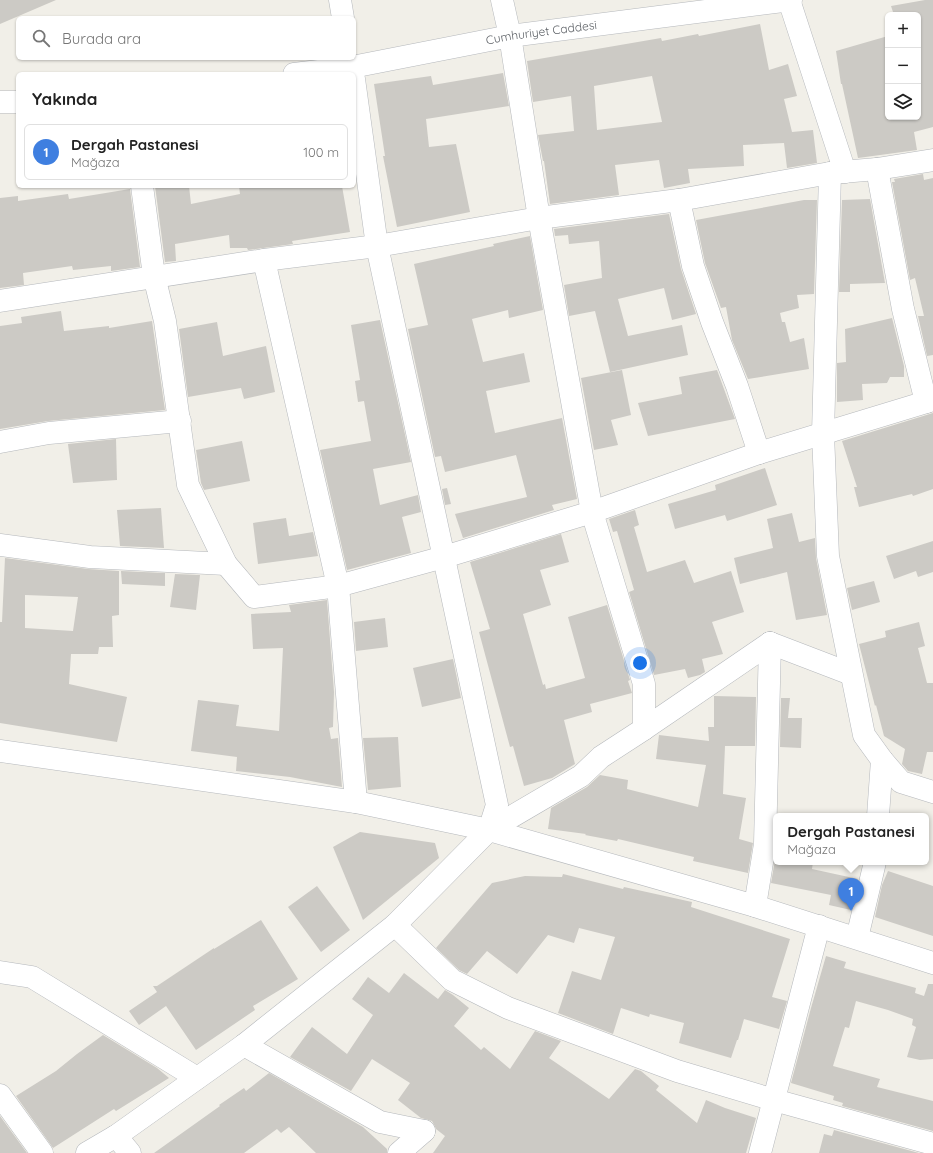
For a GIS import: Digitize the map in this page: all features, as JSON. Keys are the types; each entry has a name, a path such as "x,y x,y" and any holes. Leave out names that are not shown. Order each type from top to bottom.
{"street":[{"path":"340,0 343,16"},
{"path":"502,0 510,36 539,218 592,512 644,684 644,729"},
{"path":"790,0 838,172 823,434 828,556 864,734 900,782 933,792"},
{"name":"Cumhuriyet Caddesi","path":"318,72 353,69 510,36 790,0"},
{"path":"356,91 377,246 497,806 490,830"},
{"path":"0,102 16,102"},
{"path":"0,301 154,276 377,246 539,218 679,200 838,172 877,169 933,160"},
{"path":"142,188 154,276 166,321 188,485 226,564 254,597 338,586 444,557 592,512 760,453 930,401 903,309 877,169"},
{"path":"679,200 693,266 760,453"},
{"path":"264,260 338,586 356,802"},
{"path":"0,442 49,433 180,421"},
{"path":"0,545 90,557 226,564"},
{"path":"770,643 851,674"},
{"path":"87,1153 116,1136 244,1045 395,925 490,830 581,776 601,757 770,643"},
{"path":"755,906 765,844 770,643"},
{"path":"0,751 356,802 490,830 755,906 933,963"},
{"path":"878,813 882,760"},
{"path":"857,938 874,865"},
{"path":"395,925 452,980 508,1008 676,1071 933,1144"},
{"path":"760,1153 819,926"},
{"path":"0,972 32,977 197,1078"},
{"path":"244,1045 380,1122 424,1131 399,1153"},
{"path":"0,1095 42,1153"},
{"path":"116,1136 130,1153"}],"building":[{"path":"0,0 56,0 16,16 0,24"},
{"path":"933,0 933,127 914,132 917,150 858,158 841,84 836,51 885,37 885,120 921,120 921,12 893,12 891,6"},
{"path":"760,24 769,70 788,64 797,96 784,99 792,132 813,130 817,163 787,168 784,143 743,145 744,166 688,169 690,183 664,188 659,160 615,165 619,195 550,204 544,161 538,135 574,131 571,96 533,102 527,61 661,38 662,41 698,34 699,36","holes":["652,76 662,122 597,130 594,86"]},
{"path":"503,73 509,106 426,119 429,147 456,144 470,212 397,227 383,156 385,156 374,84 431,76 433,85"},
{"path":"923,174 924,180 933,178 933,355 927,356 918,316 924,316 915,278 910,280 892,182 895,182 894,179"},
{"path":"155,188 189,188 191,204 240,194 239,188 342,188 350,232 292,241 293,244 248,250 247,248 230,248 229,235 175,244 176,261 165,262"},
{"path":"130,189 140,267 111,271 111,266 73,270 72,266 23,273 24,285 0,288 0,198 18,196 18,201 68,194 69,199"},
{"path":"870,199 885,283 850,284 850,292 839,292 842,200"},
{"path":"804,200 817,200 814,294 797,295 799,308 780,313 782,322 785,322 790,342 804,338 809,369 748,379 732,340 726,307 721,308 705,263 696,220"},
{"path":"669,214 681,269 696,314 672,320 664,288 618,299 628,336 682,325 688,355 610,372 595,311 569,316 564,285 602,278 599,241 569,244 568,235 555,236 554,229"},
{"path":"530,236 543,310 509,318 508,310 472,319 483,362 524,353 530,382 486,391 495,433 562,418 577,499 552,505 554,510 463,538 455,514 527,497 516,455 445,472 441,456 435,457 408,329 428,325 414,264 494,246 493,244"},
{"path":"61,311 64,331 109,326 109,328 152,321 165,410 48,421 0,429 0,326 22,323 21,317"},
{"path":"892,318 904,366 904,377 890,377 887,383 862,384 863,400 837,402 837,363 846,362 845,329"},
{"path":"380,320 411,462 373,469 380,505 418,495 421,512 402,517 411,553 347,570 320,450 371,441 364,401 358,402 355,381 360,380 351,325"},
{"path":"217,322 223,356 266,346 275,392 244,399 241,388 188,397 179,329"},
{"path":"622,370 631,415 611,420 618,445 594,450 581,378"},
{"path":"717,370 735,419 648,436 638,403 682,394 679,377"},
{"path":"933,413 933,489 913,496 912,494 859,507 854,487 857,487 842,441"},
{"path":"116,439 117,480 73,483 68,444"},
{"path":"242,441 250,481 204,490 201,483 196,450"},
{"path":"765,468 777,505 727,521 725,515 675,529 668,504 716,490 715,485"},
{"path":"447,488 451,504 445,505 442,489"},
{"path":"161,508 164,548 120,546 117,510"},
{"path":"635,510 639,525 634,527 647,572 685,560 694,583 731,571 744,612 712,622 723,654 702,659 705,672 700,675 688,678 685,669 654,675 629,592 634,590 617,531 613,532 609,519"},
{"path":"792,513 799,542 815,538 816,558 827,615 796,620 787,572 740,584 734,558 773,548 767,519"},
{"path":"286,518 289,536 313,532 318,556 258,564 253,523"},
{"path":"561,534 569,562 540,570 551,605 523,614 543,685 545,684 546,689 585,678 568,617 607,605 630,680 628,681 632,693 590,704 592,712 564,720 575,764 552,778 524,786 513,746 510,747 479,632 490,629 470,562"},
{"path":"933,541 933,572 918,577 916,571 894,579 886,556"},
{"path":"5,558 88,569 119,571 119,615 112,616 113,647 99,647 98,654 71,654 69,684 127,697 117,742 0,723 0,622 2,622","holes":["25,595 78,597 73,631 25,628"]},
{"path":"121,571 165,573 165,586 122,584"},
{"path":"175,574 200,575 196,610 170,607"},
{"path":"874,581 880,602 852,610 847,588"},
{"path":"327,600 334,692 333,727 329,728 331,739 338,738 342,787 290,777 236,771 237,757 191,751 198,700 239,705 236,726 279,731 283,648 253,649 251,614 291,612 289,605"},
{"path":"385,618 388,647 356,651 354,622"},
{"path":"919,622 925,646 918,648 927,683 933,683 933,752 927,752 922,774 908,771 902,764 905,749 884,736 859,644 886,637 885,631"},
{"path":"453,659 461,698 422,707 413,668"},
{"path":"714,696 756,697 755,746 725,746 723,794 746,798 739,839 753,843 748,873 693,861 694,857 618,839 617,841 585,835 586,834 548,829 551,808 587,787 600,775 628,780 627,789 698,807 706,765 656,759 659,735 709,741 708,727 714,727"},
{"path":"781,698 790,698 788,718 802,718 801,748 780,747"},
{"path":"398,737 401,787 368,790 363,738"},
{"path":"360,832 435,843 439,858 363,920 333,847"},
{"path":"774,865 813,865 812,869 858,879 851,910 829,905 831,895 771,883"},
{"path":"888,871 933,886 933,936 875,917 882,885"},
{"path":"563,874 623,889 624,887 692,902 691,907 790,939 772,997 787,1001 779,1029 744,1019 731,1058 679,1043 684,1023 650,1014 649,1017 621,1008 613,1034 558,1013 572,971 601,980 615,937 579,928 574,943 548,935 517,974 487,951 467,974 459,970 436,948 492,883 525,876 562,877"},
{"path":"317,886 350,930 321,952 288,907"},
{"path":"261,920 298,979 253,1006 255,1010 196,1050 166,1006 139,1025 129,1011 157,992 153,986 157,986 214,948"},
{"path":"826,956 846,962 844,968 916,988 915,993 924,996 928,984 933,984 933,1059 920,1060 907,1057 916,1027 912,1025 913,1019 856,1001 849,1028 845,1027 833,1066 880,1079 877,1087 933,1101 933,1131 842,1106 843,1103 833,1100 834,1096 791,1083"},
{"path":"404,973 438,999 445,990 469,1008 454,1026 481,1050 484,1047 510,1069 535,1031 561,1041 549,1058 609,1099 635,1069 641,1071 659,1086 656,1090 697,1123 706,1100 756,1118 746,1153 433,1153 445,1136 436,1129 432,1121 421,1118 398,1100 410,1083 372,1059 351,1091 290,1057 312,1027 347,1054 373,1015 352,999 368,977 389,993"},
{"path":"103,1035 157,1068 169,1078 116,1111 114,1109 53,1148 16,1096 56,1071"},
{"path":"269,1073 363,1127 387,1149 387,1153 316,1153 289,1127 281,1133 277,1129 244,1153 154,1153 220,1106 219,1105 244,1088 246,1091"},
{"path":"0,1116 27,1153 0,1153"},
{"path":"834,1130 919,1153 819,1153 824,1134 832,1136"}],"place":[{"name":"Dergah Pastanesi","path":"851,911"}]}
